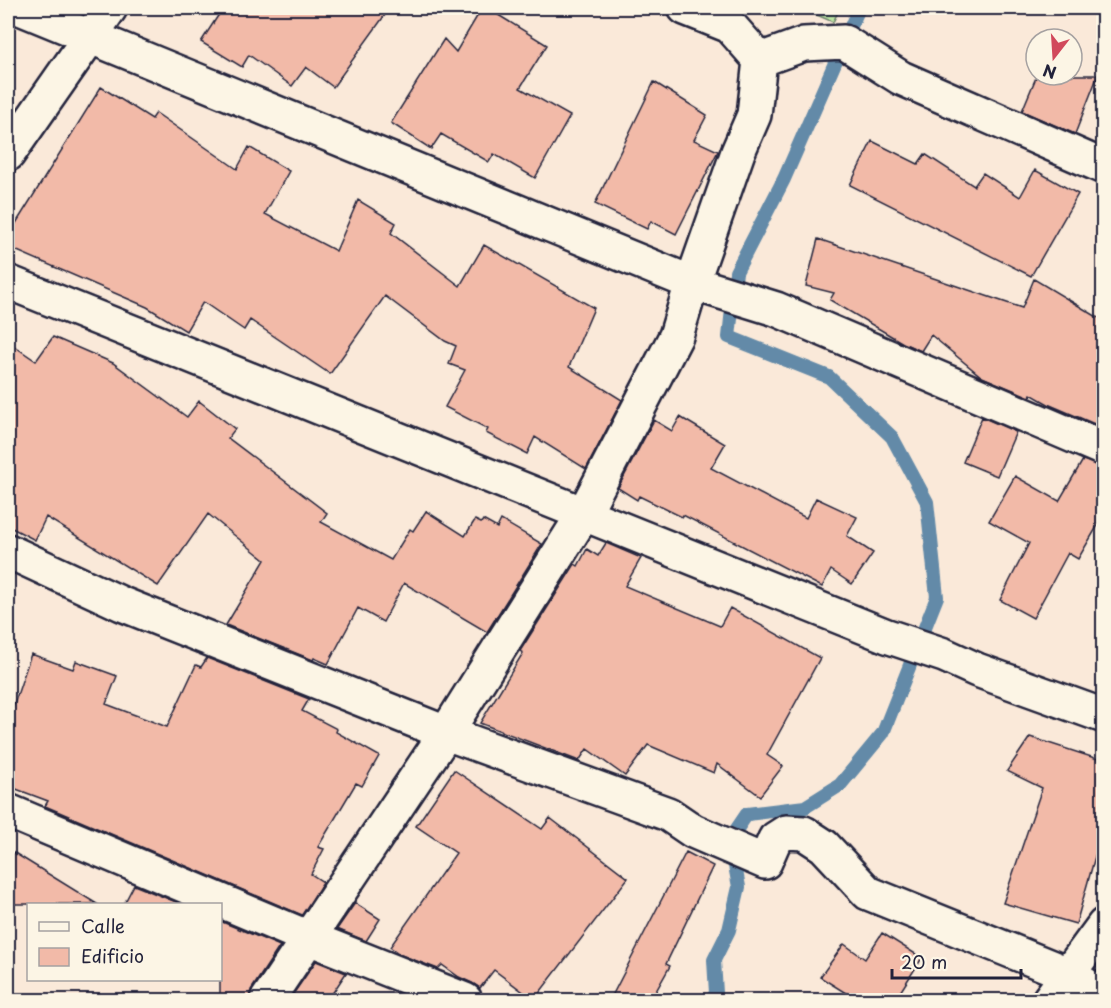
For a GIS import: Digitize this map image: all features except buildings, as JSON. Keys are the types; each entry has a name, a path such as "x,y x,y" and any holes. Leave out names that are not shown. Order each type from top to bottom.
{"street":[{"path":"20,8 701,286 776,309 1104,449"},
{"path":"8,154 110,8"},
{"path":"267,1000 446,733 583,515 701,286 738,152 754,115 760,60 730,26 685,8"},
{"path":"760,60 804,44 844,42 901,78 1104,167"},
{"path":"8,282 887,636 1104,716"},
{"path":"8,551 122,604 446,733 668,814 693,831 765,862 776,839 786,832 804,833 824,846 868,893 1068,974 1104,996"},
{"path":"8,811 309,938 465,1000"},
{"path":"1049,1000 1104,925"}],"green space":[{"path":"801,8 840,8 833,22"}],"waterway":[{"path":"712,1000 716,993 714,960 729,930 739,887 730,839 747,814 805,807 840,785 883,733 937,597 927,502 892,437 829,377 729,337 736,272 784,179 859,8"}]}
